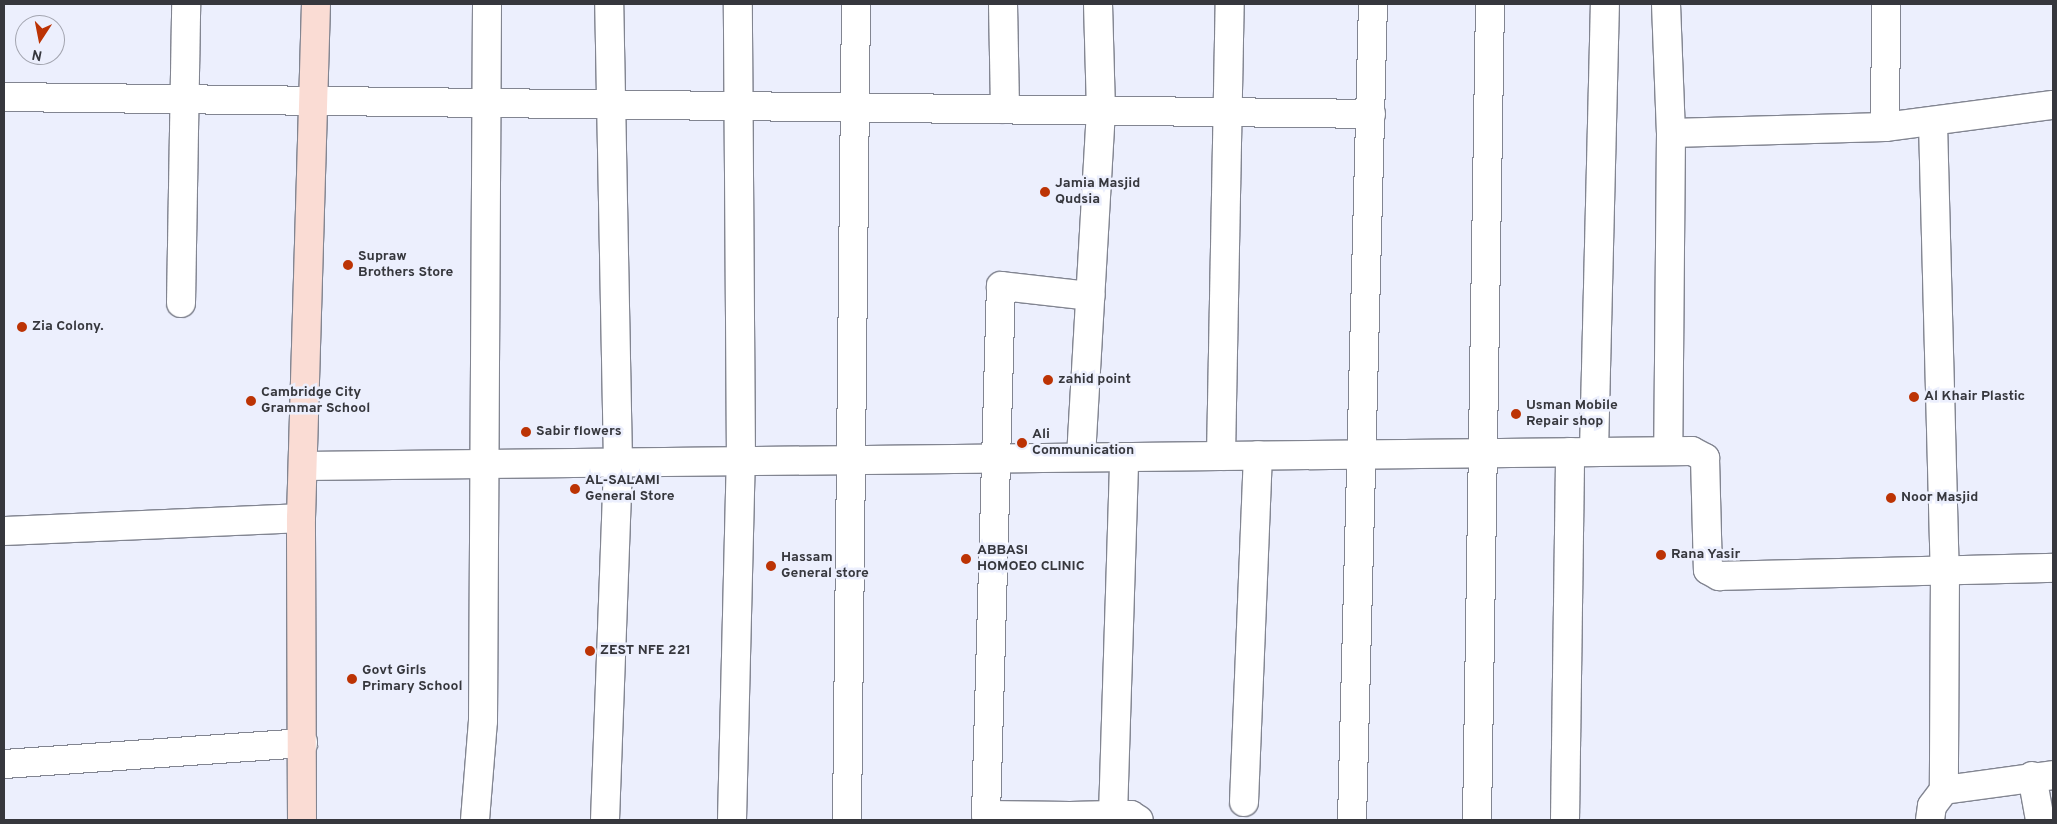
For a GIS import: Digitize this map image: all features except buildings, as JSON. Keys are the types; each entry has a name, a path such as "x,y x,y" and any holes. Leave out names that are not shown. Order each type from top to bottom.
{"street":[{"path":"181,303 187,99 186,4"},
{"path":"302,820 301,518 316,101 316,4"},
{"path":"475,820 483,721 489,103 488,4"},
{"path":"605,820 618,462 609,4"},
{"path":"732,820 741,460 741,106 738,4"},
{"path":"847,820 856,4"},
{"path":"1003,4 1005,109"},
{"path":"1081,457 1101,111 1098,4"},
{"path":"1221,456 1230,113 1230,4"},
{"path":"1352,820 1373,4"},
{"path":"1477,820 1480,453 1490,4"},
{"path":"1565,820 1605,4"},
{"path":"1666,4 1672,133 1668,450"},
{"path":"1885,127 1886,4"},
{"path":"4,97 1371,114"},
{"path":"1672,133 1885,127 1933,123 2053,105"},
{"path":"1930,820 1932,806 1944,790 1945,570 1933,123"},
{"path":"1090,296 1001,286 986,815 1070,818 1126,817 1124,457"},
{"path":"303,466 1700,451 1705,458 1708,570 1719,576 2053,568"},
{"path":"1244,802 1258,455"},
{"path":"4,531 301,518"},
{"path":"4,764 303,743"},
{"path":"1944,790 2043,776 2040,820"}],"place":[{"name":"Jamia Masjid Qudsia","path":"1045,192"},
{"name":"Supraw Brothers Store","path":"348,265"},
{"name":"Zia Colony.","path":"22,327"},
{"name":"zahid point","path":"1048,380"},
{"name":"Al Khair Plastic","path":"1914,397"},
{"name":"Cambridge City Grammar School","path":"251,401"},
{"name":"Usman Mobile Repair shop","path":"1516,414"},
{"name":"Sabir flowers","path":"526,432"},
{"name":"Ali Communication","path":"1022,443"},
{"name":"AL-SALAMI General Store","path":"575,489"},
{"name":"Noor Masjid","path":"1891,498"},
{"name":"Rana Yasir","path":"1661,555"},
{"name":"ABBASI HOMOEO CLINIC","path":"966,559"},
{"name":"Hassam General store","path":"771,566"},
{"name":"ZEST NFE 221","path":"590,651"},
{"name":"Govt Girls Primary School","path":"352,679"}]}
